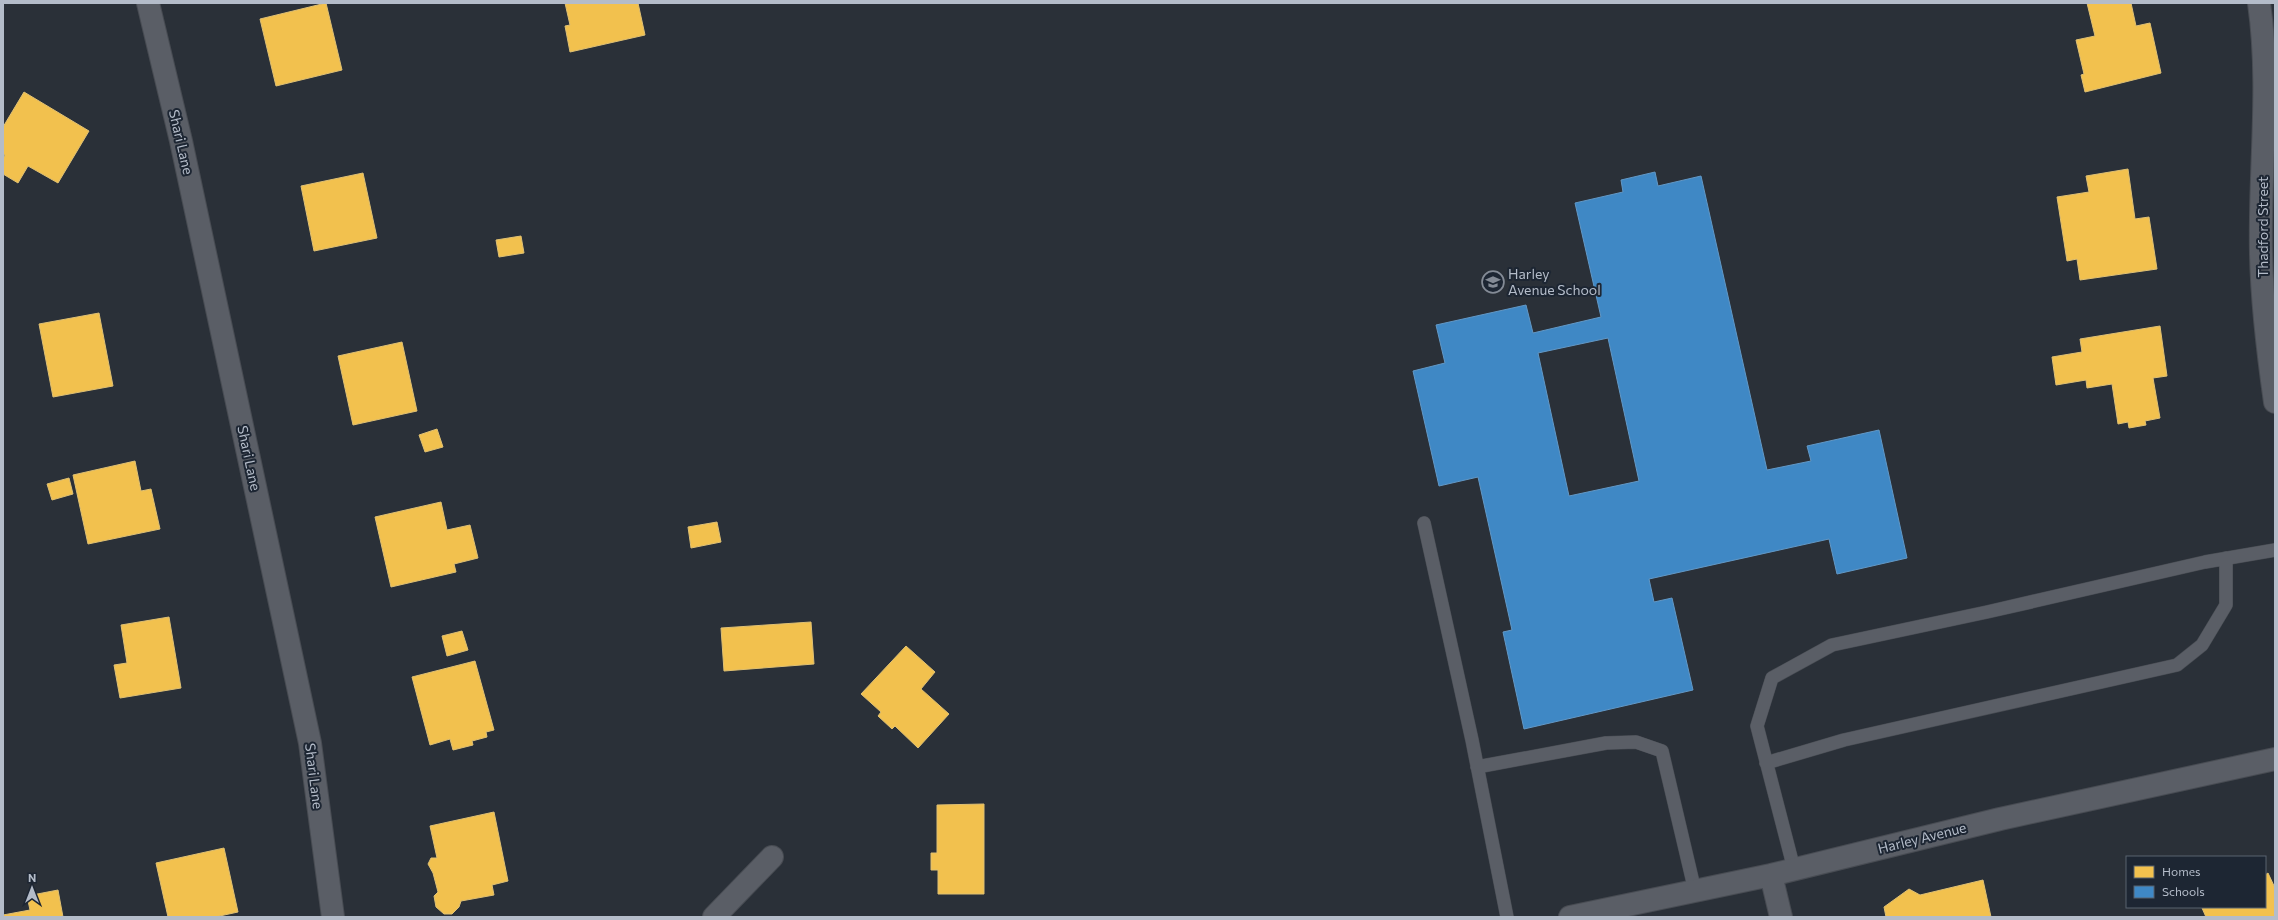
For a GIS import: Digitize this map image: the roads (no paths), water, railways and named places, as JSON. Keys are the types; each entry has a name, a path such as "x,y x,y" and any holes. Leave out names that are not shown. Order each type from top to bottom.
{"street":[{"name":"Shari Lane","path":"148,3 181,141 310,742 329,902 333,917"},
{"name":"Thadford Street","path":"2260,3 2264,40 2261,254 2268,354 2275,402"},
{"name":"Harley Avenue","path":"1570,917 1794,869 2000,819 2275,759"},
{"path":"714,917 772,857"},
{"path":"1771,874 1781,917"}],"lane":[{"path":"1424,523 1477,767 1507,917"},
{"path":"1794,869 1757,726 1772,678 1832,645 2226,558 2275,550"},
{"path":"1766,763 1844,740 2177,665 2202,645 2226,605 2226,558"},
{"path":"1477,767 1606,742 1636,742 1662,751 1695,891"}],"place":[{"name":"Harley Avenue School","path":"1493,282"}]}
